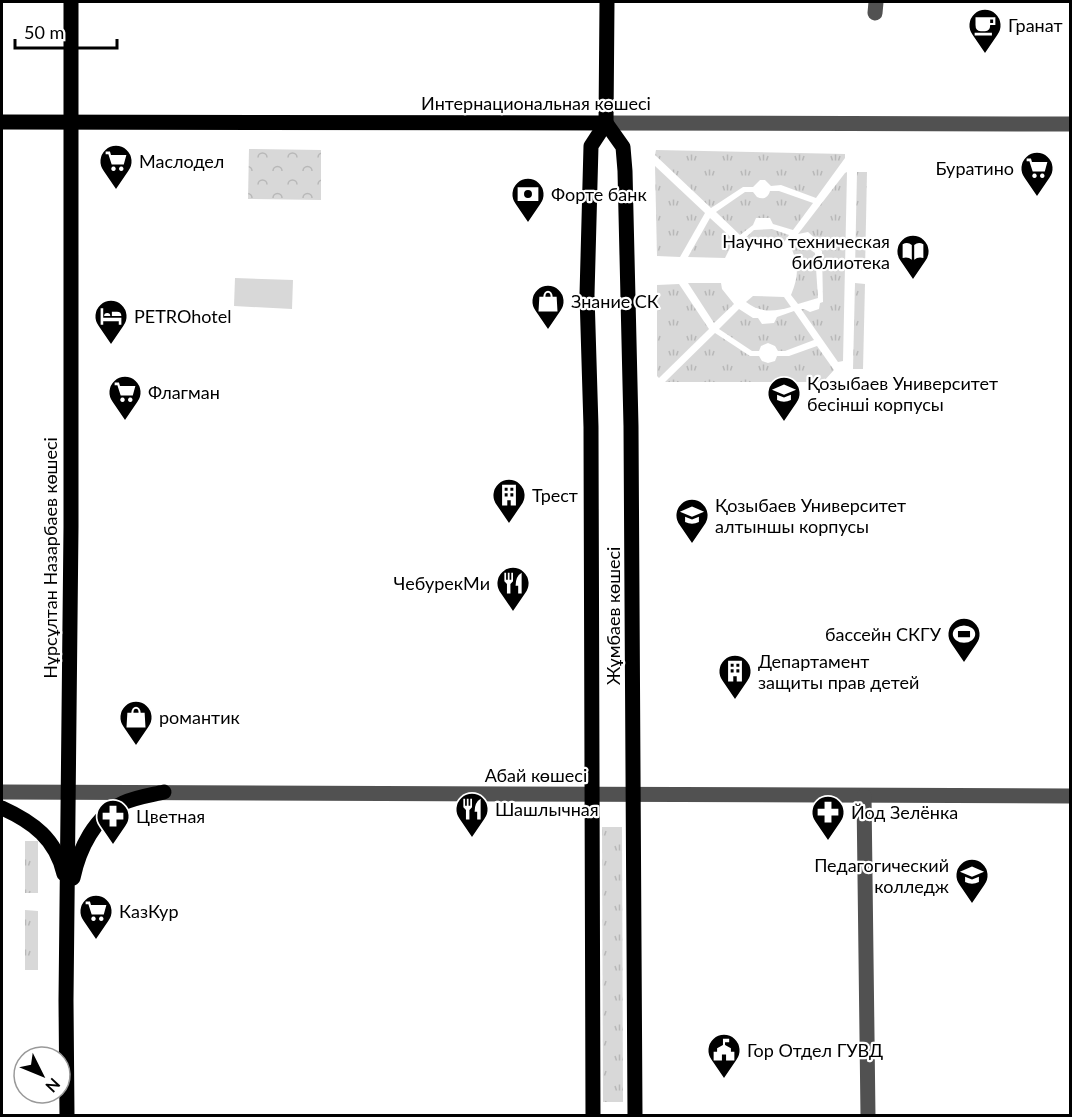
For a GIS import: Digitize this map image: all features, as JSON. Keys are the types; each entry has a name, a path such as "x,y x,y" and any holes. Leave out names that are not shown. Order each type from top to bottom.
{"main road":[{"name":"Нұрсұлтан Назарбаев көшесі","path":"68,1116 71,2"},
{"path":"606,123 607,2"},
{"name":"Интернациональная көшесі","path":"2,122 606,123"},
{"name":"Жұмбаев көшесі","path":"593,1116 591,427 587,295 591,146 606,123 623,147 626,171 631,437 635,1116"},
{"path":"68,905 79,856 86,840 102,818 128,800 164,792"},
{"path":"2,808 29,822 49,840 62,866 68,905"}],"street":[{"name":"Интернациональная көшесі","path":"606,123 1071,124"},
{"name":"Абай көшесі","path":"2,792 1071,796"},
{"path":"864,796 868,1116"}],"green space":[{"path":"249,149 321,150 321,200 248,199"},
{"path":"656,150 845,154 845,158 816,198 781,185 771,186 765,180 760,180 753,187 743,187 711,208 655,155"},
{"path":"655,166 705,213 680,257 657,256"},
{"path":"847,172 843,361 838,362 801,309 810,312 819,309 820,303 823,302 822,251 818,241 808,232 798,234"},
{"path":"857,172 867,172 865,270 855,269"},
{"path":"770,191 779,191 813,203 793,230 773,224 770,218 756,218 753,225 740,235 716,212 745,192 753,192 757,197 763,198 767,197"},
{"path":"710,218 734,240 725,258 688,257"},
{"path":"772,229 789,235 782,245 750,245 744,239 754,230"},
{"path":"795,239 815,253 818,298 798,304 791,295 797,270 790,245"},
{"path":"235,278 293,280 292,309 234,306"},
{"path":"688,283 721,283 722,289 734,304 714,323"},
{"path":"855,283 865,284 863,369 853,369"},
{"path":"679,284 709,329 659,378 657,376 657,285"},
{"path":"753,296 784,297 791,307 773,311 762,310 746,302"},
{"path":"739,309 753,318 758,318 762,324 774,323 777,317 794,311 814,340 785,351 778,351 775,346 768,343 761,346 759,351 752,351 719,329"},
{"path":"715,333 750,356 759,356 762,361 768,363 775,361 777,356 789,356 817,346 834,370 823,382 665,382"},
{"path":"602,827 622,827 623,1102 603,1102"},
{"path":"25,841 38,841 38,893 25,893"},
{"path":"25,910 38,911 38,970 25,970"}],"place":[{"name":"Гранат","path":"985,54"},
{"name":"Маслодел","path":"116,190"},
{"name":"Буратино","path":"1037,197"},
{"name":"Форте банк","path":"528,223"},
{"name":"Научно техническая библиотека","path":"913,280"},
{"name":"Знание СК","path":"548,330"},
{"name":"PETROhotel","path":"111,345"},
{"name":"Флагман","path":"125,421"},
{"name":"Қозыбаев Университет бесінші корпусы","path":"784,422"},
{"name":"Трест","path":"509,524"},
{"name":"Қозыбаев Университет алтыншы корпусы","path":"692,544"},
{"name":"ЧебурекМи","path":"513,612"},
{"name":"бассейн СКГУ","path":"964,663"},
{"name":"Департамент защиты прав детей","path":"735,700"},
{"name":"романтик","path":"136,746"},
{"name":"Шашлычная","path":"472,838"},
{"name":"Йод Зелёнка","path":"828,841"},
{"name":"Цветная","path":"113,845"},
{"name":"Педагогический колледж","path":"972,904"},
{"name":"КазКур","path":"96,940"},
{"name":"Гор Отдел ГУВД","path":"724,1079"}]}
